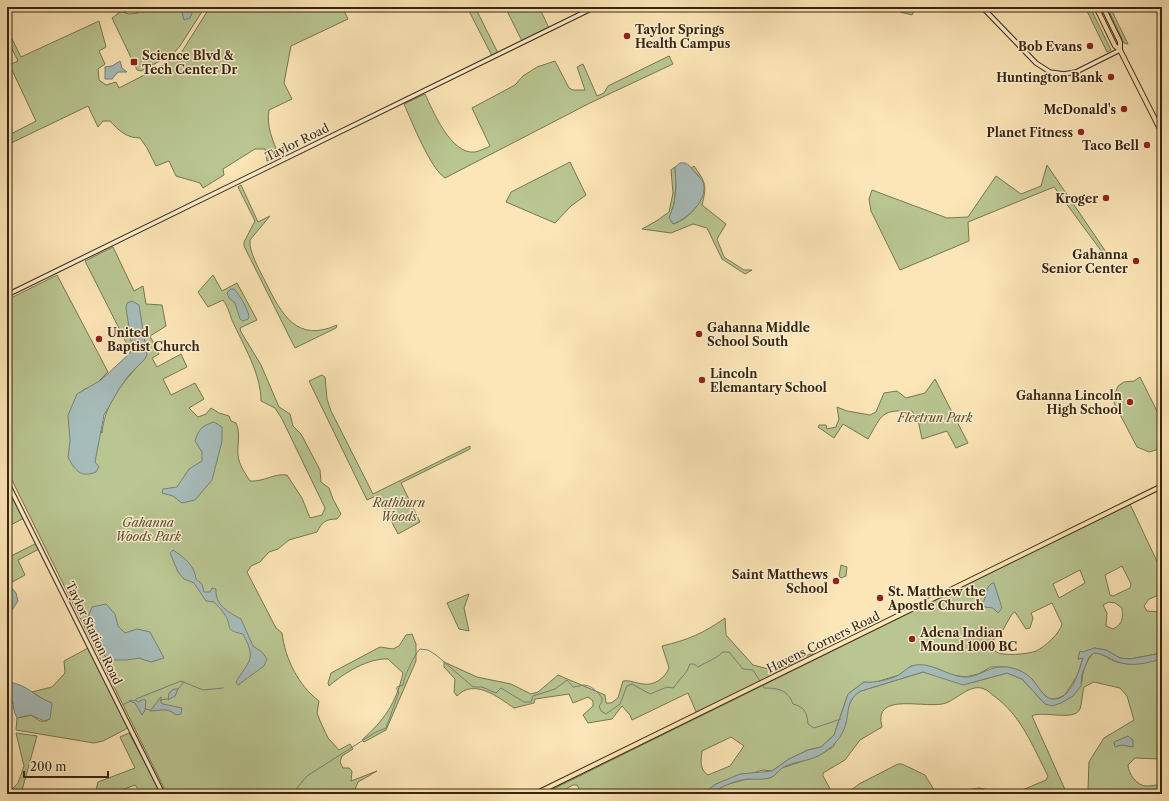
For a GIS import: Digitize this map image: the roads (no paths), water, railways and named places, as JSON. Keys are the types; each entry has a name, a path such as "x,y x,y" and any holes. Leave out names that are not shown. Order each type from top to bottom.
{"main road":[{"name":"Taylor Road","path":"7,295 595,7"},
{"path":"982,7 1032,60 1050,72 1061,74 1076,72 1120,50"},
{"path":"1096,7 1115,46 1120,50 1162,133"},
{"path":"1103,7 1120,42 1120,50"},
{"name":"Taylor Station Road","path":"7,482 163,794"},
{"name":"Havens Corners Road","path":"536,794 1162,486"}],"water":[{"path":"181,7 194,8 190,18 184,20"},
{"path":"120,61 122,68 127,72 118,72 112,79 105,79 105,67 112,66"},
{"path":"680,163 686,163 702,180 704,189 703,195 696,208 684,218 673,224 669,218 674,204 676,186 675,167"},
{"path":"231,289 234,289 239,295 247,309 249,316 248,319 243,321 240,319 235,303 229,298 227,293"},
{"path":"132,301 139,305 147,355 129,375 104,415 95,462 99,467 96,472 91,474 82,474 73,466 68,457 70,441 68,415 77,394 101,380 130,353 132,347 126,308 127,303"},
{"path":"214,422 222,427 222,441 212,480 195,500 182,503 173,496 162,493 163,489 177,487 189,469 202,461 202,452 195,441 201,428"},
{"path":"173,550 185,559 194,570 196,579 202,584 204,592 210,592 212,588 216,589 216,595 220,604 227,611 241,619 253,646 262,652 267,659 264,666 238,685 236,682 250,660 250,649 243,634 233,631 230,628 225,615 217,605 214,602 206,601 194,583 184,579 178,572 170,553"},
{"path":"994,583 1002,608 998,613 993,608 985,607 983,604 988,587"},
{"path":"11,587 16,593 18,601 12,610 7,611 7,589"},
{"path":"106,604 115,614 118,626 125,633 137,629 150,632 164,658 151,662 139,658 127,660 108,660 96,644 86,622 92,607"},
{"path":"1094,648 1106,650 1120,658 1130,659 1162,653 1162,659 1145,663 1129,664 1118,662 1103,655 1094,653 1089,657 1082,674 1081,686 1073,696 1052,706 1045,704 1022,679 1007,673 963,685 923,672 861,691 856,694 849,705 845,728 840,737 829,749 820,755 786,766 770,778 739,781 724,786 712,794 703,794 716,784 740,774 772,771 789,759 808,750 821,747 834,735 848,694 864,682 877,682 891,678 899,675 912,666 918,665 925,665 964,677 974,676 993,668 1008,667 1026,674 1048,698 1056,699 1066,694 1074,683 1083,658 1078,659 1080,651 1083,652"},
{"path":"7,682 20,685 52,703 50,719 44,721 31,715 17,718 13,703 7,694"},
{"path":"174,689 178,689 175,696 168,700 169,693"},
{"path":"161,697 161,703 182,708 181,714 176,715 167,710 150,711"},
{"path":"144,699 146,701 145,710 142,715 135,703 129,701 136,700 138,702"},
{"path":"1128,736 1133,740 1133,747 1122,745 1115,747 1114,742"}],"waterway":[{"path":"292,794 307,776 376,732 386,728 399,692 397,687 403,685 410,666 420,649 428,650 436,655 473,687 482,687 496,693 501,688 524,702 531,702 533,696 555,689 567,680 573,687 583,685 589,686 602,698 602,702 599,706 601,711 606,714 620,704 627,686 632,684 650,694 667,687 673,688 687,671 690,664 694,664 698,667 714,659 723,652 729,652 743,669 753,670 760,681"},
{"path":"136,699 181,681 203,690 223,688"},
{"path":"178,689 184,682"},
{"path":"762,684 764,688 778,689 785,693 791,699 793,704 805,711 808,724 814,728 841,719"},
{"path":"161,700 167,699"},
{"path":"124,704 129,702"},
{"path":"145,709 150,710"}],"place":[{"name":"Taylor Springs Health Campus","path":"627,36"},
{"name":"Bob Evans","path":"1090,46"},
{"name":"Science Blvd & Tech Center Dr","path":"134,62"},
{"name":"Huntington Bank","path":"1111,77"},
{"name":"McDonald's","path":"1124,109"},
{"name":"Planet Fitness","path":"1081,132"},
{"name":"Taco Bell","path":"1147,145"},
{"name":"Kroger","path":"1106,198"},
{"name":"Gahanna Senior Center","path":"1136,261"},
{"name":"Gahanna Middle School South","path":"699,334"},
{"name":"United Baptist Church","path":"99,339"},
{"name":"Lincoln Elemantary School","path":"702,380"},
{"name":"Gahanna Lincoln High School","path":"1130,402"},
{"name":"Saint Matthews School","path":"836,581"},
{"name":"St. Matthew the Apostle Church","path":"880,598"},
{"name":"Adena Indian Mound 1000 BC","path":"912,639"}],"park label":[{"name":"Fleetrun Park","path":"935,417"},
{"name":"Rathburn Woods","path":"399,509"},
{"name":"Gahanna Woods Park","path":"148,529"}]}
